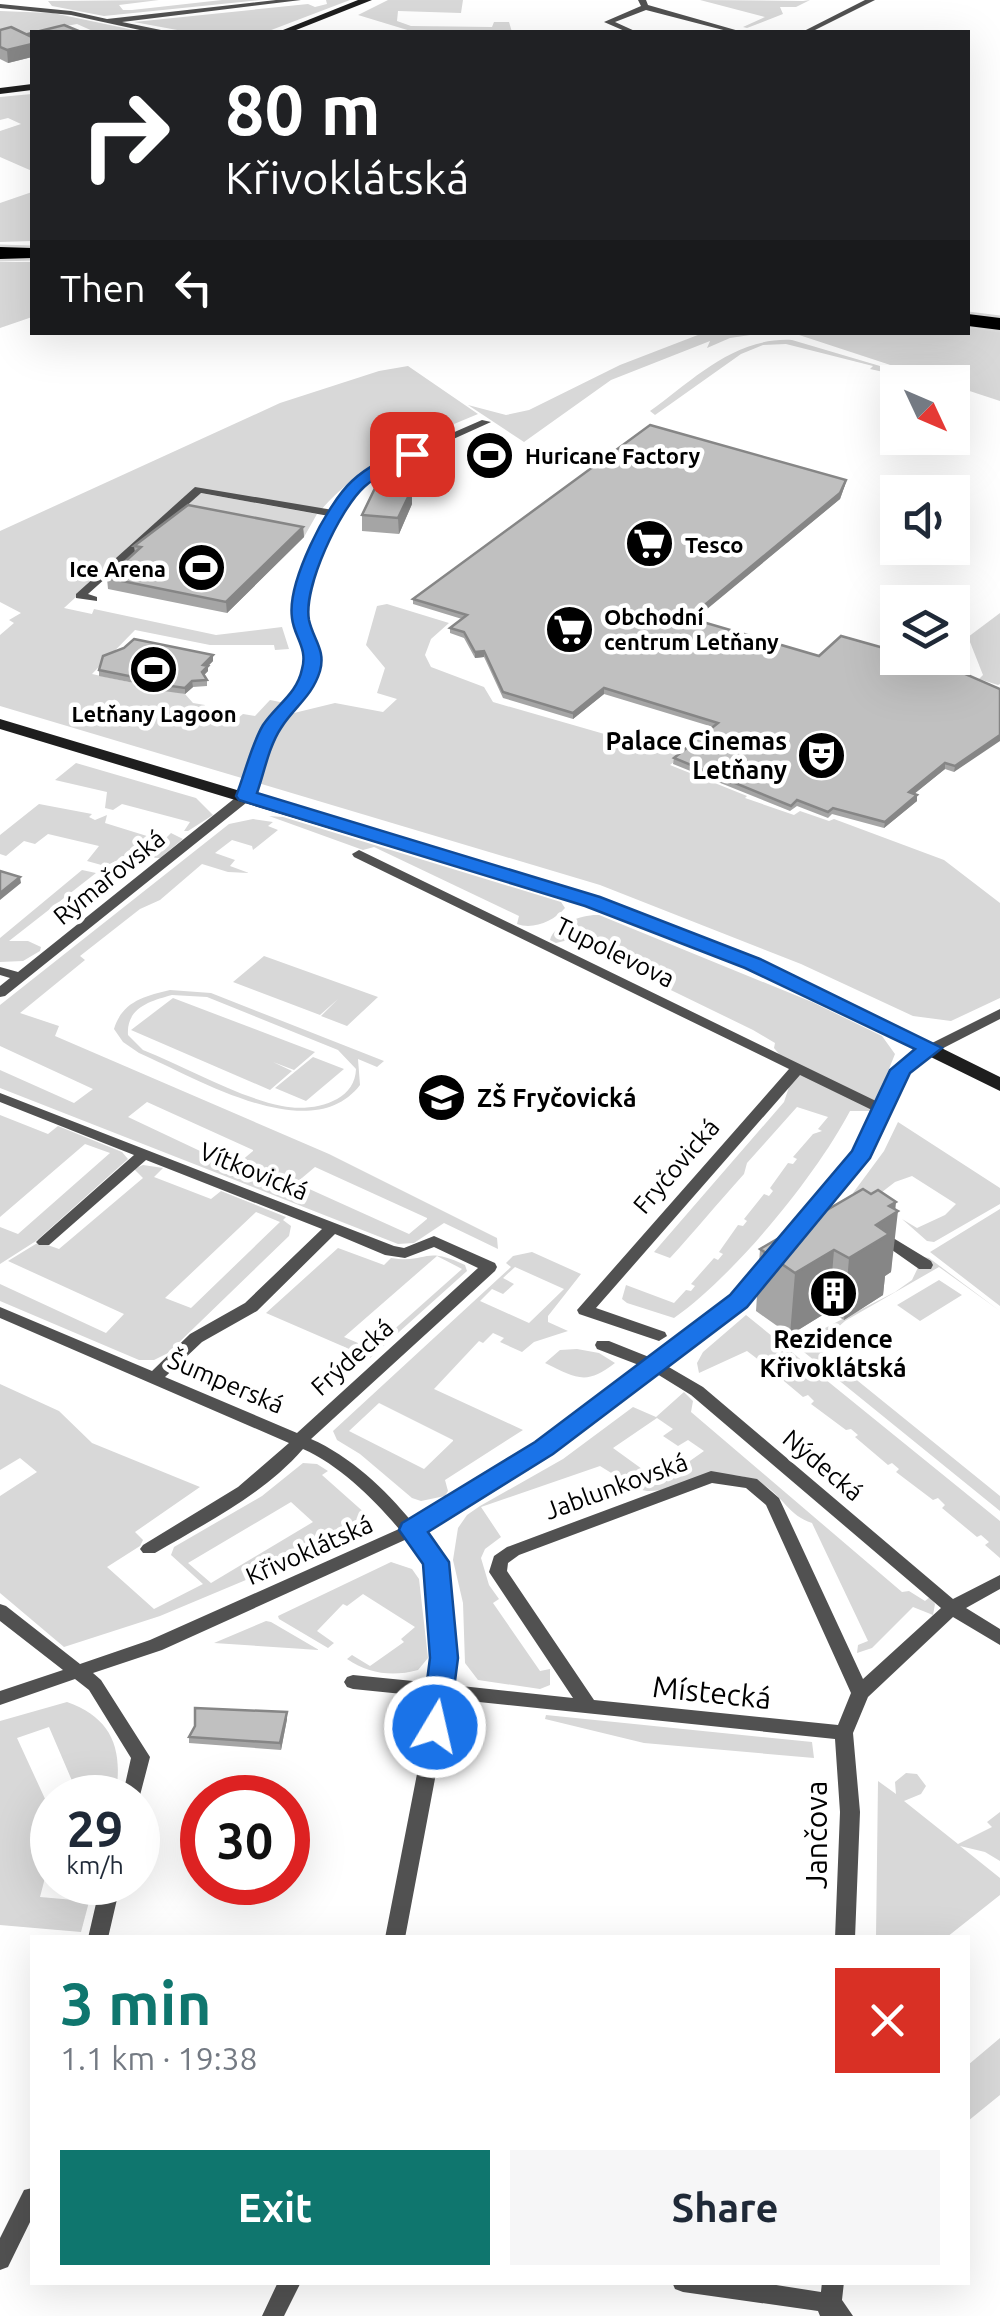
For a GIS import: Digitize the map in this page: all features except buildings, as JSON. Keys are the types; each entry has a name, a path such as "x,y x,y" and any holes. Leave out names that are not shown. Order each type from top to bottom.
{"highway":[{"path":"0,250 30,250"},
{"path":"970,312 1000,320"},
{"path":"970,320 1000,320"}],"main road":[{"path":"288,30 367,0"},
{"path":"0,91 30,87"},
{"name":"Tupolevova","path":"0,724 592,902 752,964 1000,1085"}],"street":[{"path":"106,21 297,0"},
{"path":"810,30 871,0"},
{"path":"0,6 35,4 149,30"},
{"path":"628,30 608,22 643,4 732,30"},
{"path":"246,796 272,726 299,698 312,669 312,646 300,620 303,582 336,514 356,486 383,467 486,422"},
{"path":"92,599 80,596 199,490 336,514"},
{"name":"Rýmařovská","path":"0,993 246,796"},
{"name":"Tupolevova","path":"359,854 796,1070"},
{"path":"0,971 20,977"},
{"name":"Křivoklátská","path":"0,1698 87,1679 412,1530 544,1448 739,1301 827,1208 862,1153 900,1070 931,1048 1000,1013"},
{"path":"796,1070 883,1110"},
{"name":"Fryčovická","path":"659,1336 586,1310 796,1070"},
{"name":"Vítkovická","path":"0,1097 391,1252 405,1253 434,1241 489,1267"},
{"path":"44,1242 144,1154"},
{"path":"859,1221 924,1265"},
{"path":"154,1378 196,1338 251,1307 330,1229"},
{"name":"Frýdecká","path":"149,1549 244,1490 288,1455 489,1267"},
{"name":"Šumperská","path":"0,1312 328,1453 412,1530 436,1562 444,1658 442,1692 396,1935"},
{"path":"604,1345 656,1366"},
{"name":"Nýdecká","path":"656,1366 696,1391 952,1608 1000,1638"},
{"name":"Jablunkovská","path":"589,1707 498,1572 500,1560 513,1551 711,1477 751,1483 773,1502 860,1692"},
{"path":"844,1733 860,1692 952,1608 1000,1582"},
{"path":"0,1611 87,1679 141,1757 137,1775"},
{"name":"Místecká","path":"353,1682 844,1733"},
{"name":"Jančova","path":"844,1733 850,1812 845,1935"},
{"path":"99,1935 106,1905"},
{"path":"0,2260 30,2201"},
{"path":"273,2316 288,2285"},
{"path":"704,2285 834,2304"}],"shaded area":[{"path":"159,0 119,5 123,10 132,10 222,0 262,0 104,16 52,6 48,1"},
{"path":"326,0 350,0 271,30 177,30 134,22 308,4 315,7 327,4"},
{"path":"388,0 463,0 461,13 398,11 397,21 411,26 492,27 494,22 509,22 511,30 407,30 358,15"},
{"path":"700,0 810,0 796,7 780,7 783,14 747,28 743,27 765,17"},
{"path":"0,11 53,13 134,30 90,30 77,24 30,30 30,45 0,43"},
{"path":"30,94 30,170 0,157 0,131 21,124 8,118 0,120 0,97"},
{"path":"30,193 30,241 0,242 0,203"},
{"path":"0,262 30,262 30,318 0,328"},
{"path":"970,325 1000,330 1000,401 970,391 970,365 890,365 799,335 970,335"},
{"path":"698,335 750,335 707,348 710,341 611,380 524,442 468,405 506,415 529,410 620,365"},
{"path":"792,340 880,366 880,371 870,369 873,366 786,344 763,345 741,354 655,415 650,411 715,363 751,345"},
{"path":"408,366 478,414 375,465 349,482 321,510 195,488 64,608 92,614 94,609 216,635 282,627 289,649 275,650 274,645 210,645 135,630 92,674 185,694 193,703 205,705 201,711 238,718 243,714 255,716 270,700 285,703 279,710 294,713 335,703 383,712 397,699 377,693 385,668 366,645 377,606 387,604 449,623 431,639 425,655 431,667 484,687 493,702 653,748 675,745 689,750 670,765 745,798 794,815 800,811 829,821 834,819 944,860 1000,903 1000,998 951,1021 913,1016 801,964 600,885 0,706 0,635 14,623 9,620 21,613 0,602 0,531 280,403 379,371"},
{"path":"200,493 317,514 304,537 178,514"},
{"path":"1000,613 1000,684 979,679 983,675 970,636"},
{"path":"76,763 196,798 213,815 184,831 190,822 122,804 113,810 105,808 107,792 55,780"},
{"path":"39,804 92,814 89,817 95,820 107,815 105,823 163,841 171,833 183,839 160,858 125,857 105,866 87,861 99,846 48,834 35,844 24,841 6,856 0,854 0,835"},
{"path":"269,816 561,902 565,908 543,923 517,924 519,916 374,847 363,850"},
{"path":"253,819 273,822 268,826 278,830 253,850 252,846 232,840 215,853 235,860 230,866 249,873 202,864 160,900 140,909 80,956 85,960 20,1013 59,1026 55,1036 329,1154 497,1238 498,1249 444,1223 414,1243 398,1244 0,1088 0,1070 74,1103 93,1089 0,1046 0,1005 229,824","holes":["147,1102 253,1150 253,1151 234,1167 128,1117","315,1167 427,1218 427,1219 409,1234 296,1183"]},
{"path":"82,870 96,873 9,941 28,941 41,947 40,951 23,961 0,962 0,938"},
{"path":"599,915 812,1002 882,1036 895,1054 872,1111 850,1111 817,1165 772,1223 722,1277 674,1318 627,1303 622,1299 626,1285 674,1303 686,1290 691,1291 695,1286 691,1284 714,1258 718,1260 723,1254 719,1252 738,1225 743,1226 747,1221 744,1219 764,1194 769,1196 773,1191 770,1188 788,1163 793,1164 797,1159 793,1157 813,1134 822,1131 818,1129 828,1117 797,1107 670,1258 654,1252 784,1102 794,1072 774,1048 775,1043 753,1030 568,940 550,940 557,929 570,921"},
{"path":"264,956 378,997 347,1026 321,1016 338,999 320,1015 233,982"},
{"path":"170,990 211,993 384,1061 377,1067 358,1059 360,1085 339,1103 313,1110 283,1109 252,1102 190,1077 123,1042 114,1029 122,1012 143,998","holes":["172,995 207,997 338,1050 356,1069 354,1081 329,1103 305,1108 282,1106 229,1089 143,1050 128,1035 131,1018 148,1003"]},
{"path":"173,998 315,1052 294,1070 273,1062 292,1071 270,1090 131,1030"},
{"path":"313,1057 344,1069 306,1101 275,1088"},
{"path":"0,1115 48,1134 58,1126 122,1152 128,1159 36,1241 0,1264 0,1227 18,1234 110,1153 85,1144 0,1217"},
{"path":"898,1122 1000,1188 1000,1204 934,1242 927,1241 902,1219 917,1228 945,1215 956,1204 912,1176 895,1182 873,1199 882,1212 853,1193 884,1151"},
{"path":"143,1165 163,1168 154,1177 211,1199 221,1191 286,1217 283,1220 291,1226 289,1236 168,1353 154,1360 139,1360 0,1301 0,1284 106,1333 124,1314 8,1261 39,1242 59,1249 143,1178 134,1169","holes":["256,1212 280,1222 191,1308 165,1298"]},
{"path":"1000,1209 1000,1306 930,1252"},
{"path":"338,1248 384,1265 391,1258 403,1259 433,1256 441,1256 465,1265 467,1271 370,1358 266,1313","holes":["437,1256 462,1269 372,1349 344,1337"]},
{"path":"532,1252 581,1274 548,1316 548,1322 568,1331 534,1342 522,1352 500,1342 504,1338 493,1333 483,1343 479,1341 434,1389 523,1430 445,1480 445,1496 421,1501 412,1498 337,1440 333,1431 511,1267 506,1263 513,1256","holes":["515,1267 564,1289 529,1323 480,1301 492,1289 503,1294 514,1284 503,1278","379,1403 453,1440 453,1441 424,1469 349,1431"]},
{"path":"923,1257 929,1258 1000,1311 939,1267 845,1321 816,1347 1000,1496 1000,1511 794,1344 895,1292 912,1280"},
{"path":"939,1280 962,1295 920,1321 897,1305"},
{"path":"746,1315 1000,1521 1000,1558 985,1545 989,1542 981,1535 977,1537 942,1508 945,1505 938,1498 933,1500 896,1472 899,1469 892,1463 888,1465 855,1437 858,1435 851,1429 846,1430 811,1404 814,1401 808,1395 803,1397 772,1371 775,1368 768,1362 764,1364 747,1351 699,1373 697,1363 703,1352"},
{"path":"560,1350 599,1353 615,1363 596,1375 581,1377 545,1363"},
{"path":"0,1384 59,1411 92,1443 200,1487 135,1532 143,1540 140,1546 107,1567 154,1609 203,1584 171,1555 174,1547 262,1496 303,1463 317,1464 328,1471 322,1475 367,1515 359,1528 279,1566 160,1616 64,1647 0,1593 0,1496 37,1472 20,1458 0,1470","holes":["291,1502 313,1522 211,1583 188,1563"]},
{"path":"684,1392 693,1401 691,1412 902,1592 909,1591 925,1601 930,1597 935,1604 933,1615 913,1607 872,1648 857,1653 858,1645 868,1641 812,1523 796,1515 765,1485 727,1475 647,1491 600,1466 481,1507 501,1537 485,1549 481,1558 489,1585 499,1599 493,1603 540,1671 550,1669 550,1685 540,1689 478,1680 465,1663 463,1603 453,1560 458,1528 480,1506 563,1459 633,1407 656,1417","holes":["657,1418 673,1429 663,1436 678,1446 688,1440 704,1451 660,1482 613,1448"]},
{"path":"391,1562 412,1569 419,1579 428,1658 418,1670 381,1673 347,1659 352,1655 370,1666 404,1642 401,1639 415,1627 363,1594 347,1606 343,1604 317,1631 334,1643 328,1648 279,1619 278,1616"},
{"path":"271,1622 319,1650 214,1643"},
{"path":"67,1702 95,1717 112,1738 117,1775 70,1775 49,1727 17,1738 34,1775 30,1775 30,1905 88,1905 81,1932 0,1925 0,1721"},
{"path":"546,1715 812,1742 814,1758 644,1743 545,1719"},
{"path":"906,1773 917,1774 926,1786 921,1794 904,1801 958,1844 992,1827 987,1822 1000,1812 1000,1861 985,1852 960,1846 1000,1878 1000,1895 950,1935 876,1935 878,1781 896,1794 895,1782"},
{"path":"1000,2038 1000,2095 970,2119 970,2063"}],"place":[{"name":"Huricane Factory","path":"490,455"},
{"name":"Tesco","path":"650,544"},
{"name":"Ice Arena","path":"201,568"},
{"name":"Obchodní centrum Letňany","path":"569,629"},
{"name":"Letňany Lagoon","path":"154,669"},
{"name":"Palace Cinemas Letňany","path":"822,755"},
{"name":"ZŠ Fryčovická","path":"442,1098"},
{"name":"Rezidence Křivoklátská","path":"833,1293"}],"route":[{"path":"412,454 383,467 356,486 336,514 303,582 300,620 312,646 312,669 299,698 272,726 246,796 452,857 701,942 931,1048 900,1070 862,1153 739,1301 544,1448 412,1530 436,1562 444,1658 435,1727"}]}
